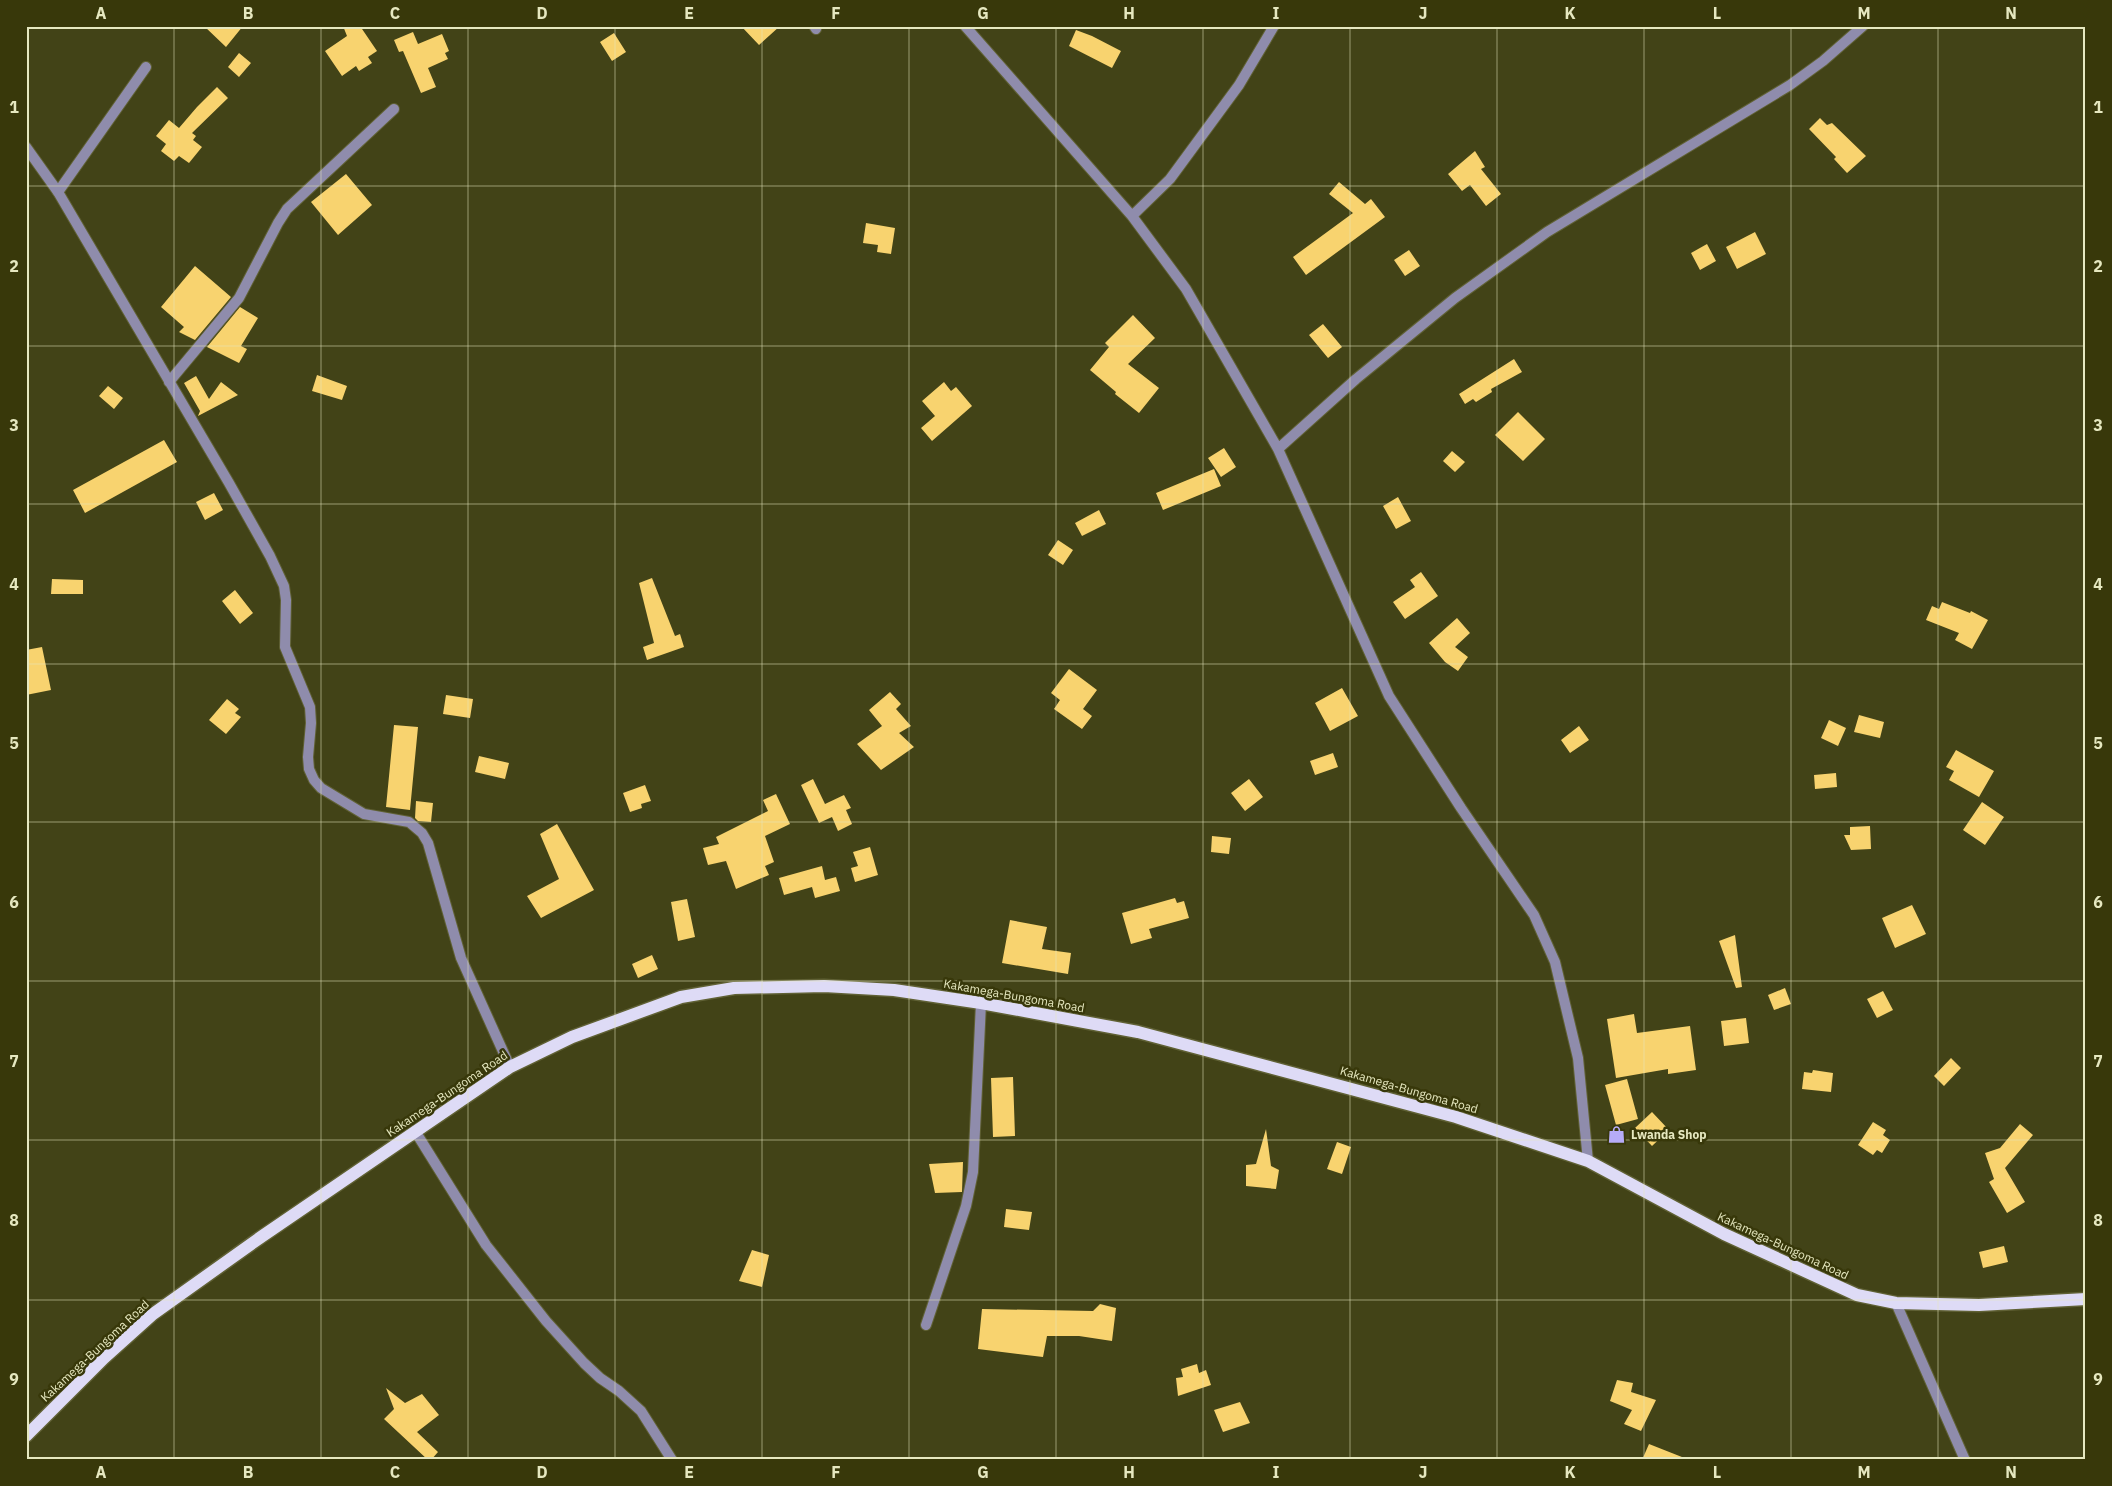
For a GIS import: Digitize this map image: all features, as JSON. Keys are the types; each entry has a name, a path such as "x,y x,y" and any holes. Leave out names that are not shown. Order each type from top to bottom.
{"main road":[{"name":"Kakamega-Bungoma Road","path":"26,1436 104,1358 153,1314 261,1237 510,1067 572,1037 681,997 734,988 824,986 894,990 981,1003 1138,1032 1456,1116 1588,1161 1724,1234 1858,1295 1896,1303 1980,1305 2086,1299"}],"street":[{"path":"965,26 1132,216 1186,289 1278,449 1389,696 1461,808 1534,915 1554,962 1578,1058 1588,1161"},
{"path":"1132,216 1170,179 1239,85 1274,26"},
{"path":"1278,449 1356,379 1455,298 1547,232 1790,85 1823,61 1863,26"},
{"path":"58,192 146,67"},
{"path":"169,382 239,298 287,209 394,109"},
{"path":"26,147 58,192 270,556 284,586 286,600 285,647 310,707 311,723 308,769 321,788 364,814 409,822 422,833 428,843 461,958 510,1067"},
{"path":"926,1325 966,1206 973,1172 981,1003"},
{"path":"415,1131 486,1245 546,1321 584,1363 641,1411 672,1460"},
{"path":"1896,1303 1964,1460"}],"building":[{"path":"204,26 243,26 226,47"},
{"path":"343,26 360,26 377,51 368,57 372,63 359,71 356,66 342,76 325,51 347,36"},
{"path":"741,26 780,26 759,45"},
{"path":"1076,30 1121,51 1112,68 1069,46"},
{"path":"413,32 418,44 442,34 449,51 445,53 448,59 428,68 436,87 421,93 403,51 399,52 394,40"},
{"path":"614,33 626,52 612,61 600,42"},
{"path":"239,53 251,63 239,77 228,67"},
{"path":"217,87 228,98 192,133 196,136 193,140 202,147 189,163 179,156 174,161 161,151 166,144 156,136 169,120 179,128"},
{"path":"1820,118 1827,125 1832,123 1866,156 1847,173 1834,159 1836,157 1809,129"},
{"path":"1475,151 1485,167 1481,169 1501,194 1486,206 1470,185 1462,191 1448,174"},
{"path":"346,174 372,205 338,235 311,202"},
{"path":"1339,182 1365,204 1371,199 1385,217 1306,275 1293,257 1353,213 1329,194"},
{"path":"866,223 895,228 891,254 877,252 878,245 863,243"},
{"path":"1755,232 1766,254 1737,269 1726,247"},
{"path":"1707,244 1716,261 1700,270 1691,253"},
{"path":"1409,250 1420,266 1405,276 1394,260"},
{"path":"195,266 231,297 195,340 179,332 184,327 161,307"},
{"path":"240,307 258,318 241,346 247,349 239,363 207,347"},
{"path":"1133,315 1155,338 1128,364 1159,388 1139,413 1115,394 1116,392 1090,370 1109,347 1105,343"},
{"path":"1323,324 1342,347 1328,358 1309,335"},
{"path":"1514,359 1522,372 1491,389 1492,392 1476,402 1473,399 1465,404 1459,394"},
{"path":"317,375 347,386 342,400 312,391"},
{"path":"196,376 209,399 221,382 238,395 198,416 200,411 184,383"},
{"path":"944,382 951,391 956,387 972,406 932,441 921,428 935,416 922,401"},
{"path":"108,386 123,398 114,409 99,396"},
{"path":"1518,412 1545,439 1523,461 1495,435"},
{"path":"164,440 177,462 85,513 73,490"},
{"path":"1224,448 1236,467 1221,477 1208,458"},
{"path":"1452,451 1465,462 1455,472 1443,461"},
{"path":"1214,469 1221,486 1163,510 1156,493"},
{"path":"214,493 223,510 205,520 196,502"},
{"path":"1398,497 1411,521 1396,529 1383,506"},
{"path":"1099,510 1106,524 1082,536 1075,523"},
{"path":"1058,540 1073,550 1063,565 1048,555"},
{"path":"1421,572 1438,596 1405,619 1393,602 1415,587 1410,580"},
{"path":"652,578 675,636 680,634 684,647 647,660 643,647 654,643 639,583"},
{"path":"52,579 83,580 83,594 51,594"},
{"path":"235,590 253,613 240,624 222,601"},
{"path":"1942,602 1970,613 1971,611 1988,620 1972,649 1955,640 1959,633 1926,620 1932,606 1939,609"},
{"path":"1457,618 1470,633 1455,647 1468,657 1458,671 1445,662 1429,643"},
{"path":"42,647 51,690 26,695 26,650"},
{"path":"1069,669 1097,690 1083,709 1092,716 1082,729 1054,709 1060,700 1051,693"},
{"path":"1342,688 1358,716 1330,731 1315,703"},
{"path":"890,692 901,704 896,709 911,726 899,733 914,747 881,770 857,744 882,726 869,710"},
{"path":"446,695 473,699 470,718 443,714"},
{"path":"227,699 239,709 235,713 241,717 226,734 209,720"},
{"path":"1859,715 1884,722 1880,738 1854,732"},
{"path":"1829,720 1846,728 1838,746 1821,738"},
{"path":"394,725 418,727 410,810 386,807"},
{"path":"1579,726 1589,740 1570,753 1561,740"},
{"path":"1956,750 1994,771 1979,797 1949,780 1954,771 1946,767"},
{"path":"1333,753 1338,767 1315,775 1310,761"},
{"path":"479,756 509,763 505,779 475,772"},
{"path":"1836,773 1837,787 1815,789 1814,775"},
{"path":"813,779 825,804 844,795 851,808 846,810 852,824 838,831 832,817 819,823 801,785"},
{"path":"1249,779 1263,797 1245,811 1231,793"},
{"path":"645,785 651,801 641,804 642,808 630,812 623,793"},
{"path":"776,794 790,824 765,836 774,862 765,866 769,875 736,889 726,861 708,865 703,848 719,844 716,837 768,811 763,800"},
{"path":"416,801 433,803 431,822 418,821 415,818"},
{"path":"1982,802 2004,817 1985,845 1963,830"},
{"path":"557,824 594,890 541,918 527,896 559,879 540,834"},
{"path":"1870,826 1871,849 1851,850 1844,835 1850,835 1850,827"},
{"path":"1212,836 1231,838 1229,854 1211,852"},
{"path":"870,847 878,875 855,882 851,868 858,866 853,852"},
{"path":"822,866 825,880 836,877 840,891 815,898 812,887 784,895 779,878"},
{"path":"1175,898 1177,903 1184,901 1189,918 1149,929 1152,938 1131,944 1122,913"},
{"path":"687,899 695,937 678,941 671,902"},
{"path":"1912,905 1926,934 1895,948 1882,918"},
{"path":"1010,920 1047,927 1042,949 1071,953 1068,974 1002,963"},
{"path":"1735,935 1742,987 1736,988 1719,941"},
{"path":"652,955 658,969 638,978 632,964"},
{"path":"1785,988 1791,1004 1774,1010 1768,995"},
{"path":"1883,991 1893,1010 1877,1018 1867,999"},
{"path":"1634,1014 1637,1033 1690,1026 1696,1070 1668,1074 1668,1069 1616,1078 1607,1019"},
{"path":"1746,1018 1749,1043 1724,1046 1721,1021"},
{"path":"1951,1058 1961,1068 1944,1086 1934,1076"},
{"path":"1813,1070 1833,1073 1831,1092 1802,1089 1804,1072 1812,1073"},
{"path":"1013,1077 1015,1136 993,1137 991,1078"},
{"path":"1627,1079 1638,1119 1616,1125 1605,1085"},
{"path":"1652,1112 1669,1130 1652,1146 1635,1128"},
{"path":"1873,1122 1886,1130 1883,1135 1890,1140 1882,1153 1877,1150 1873,1155 1858,1145"},
{"path":"2020,1124 2033,1135 2005,1168 2025,1202 2007,1213 1989,1182 1994,1179 1985,1153 2000,1148"},
{"path":"1266,1129 1271,1166 1279,1170 1276,1189 1246,1186 1246,1165 1256,1164"},
{"path":"1337,1142 1351,1147 1342,1174 1327,1169"},
{"path":"963,1162 962,1192 935,1193 929,1164"},
{"path":"1006,1209 1032,1212 1029,1230 1004,1227"},
{"path":"2004,1246 2008,1262 1983,1268 1979,1252"},
{"path":"752,1250 769,1255 762,1287 739,1281"},
{"path":"1100,1304 1116,1308 1112,1341 1079,1336 1047,1336 1043,1357 978,1349 982,1309 1093,1311"},
{"path":"1197,1364 1199,1373 1206,1370 1211,1385 1178,1396 1176,1378 1183,1377 1181,1369"},
{"path":"1617,1380 1633,1383 1631,1392 1656,1400 1641,1431 1624,1424 1632,1410 1610,1401"},
{"path":"386,1388 405,1403 422,1394 439,1415 417,1432 438,1452 431,1460 428,1460 384,1419 394,1409"},
{"path":"1240,1402 1250,1423 1223,1432 1214,1410"},
{"path":"1649,1444 1687,1459 1687,1460 1642,1460"}],"place":[{"name":"Lwanda Shop","path":"1617,1135"}]}
